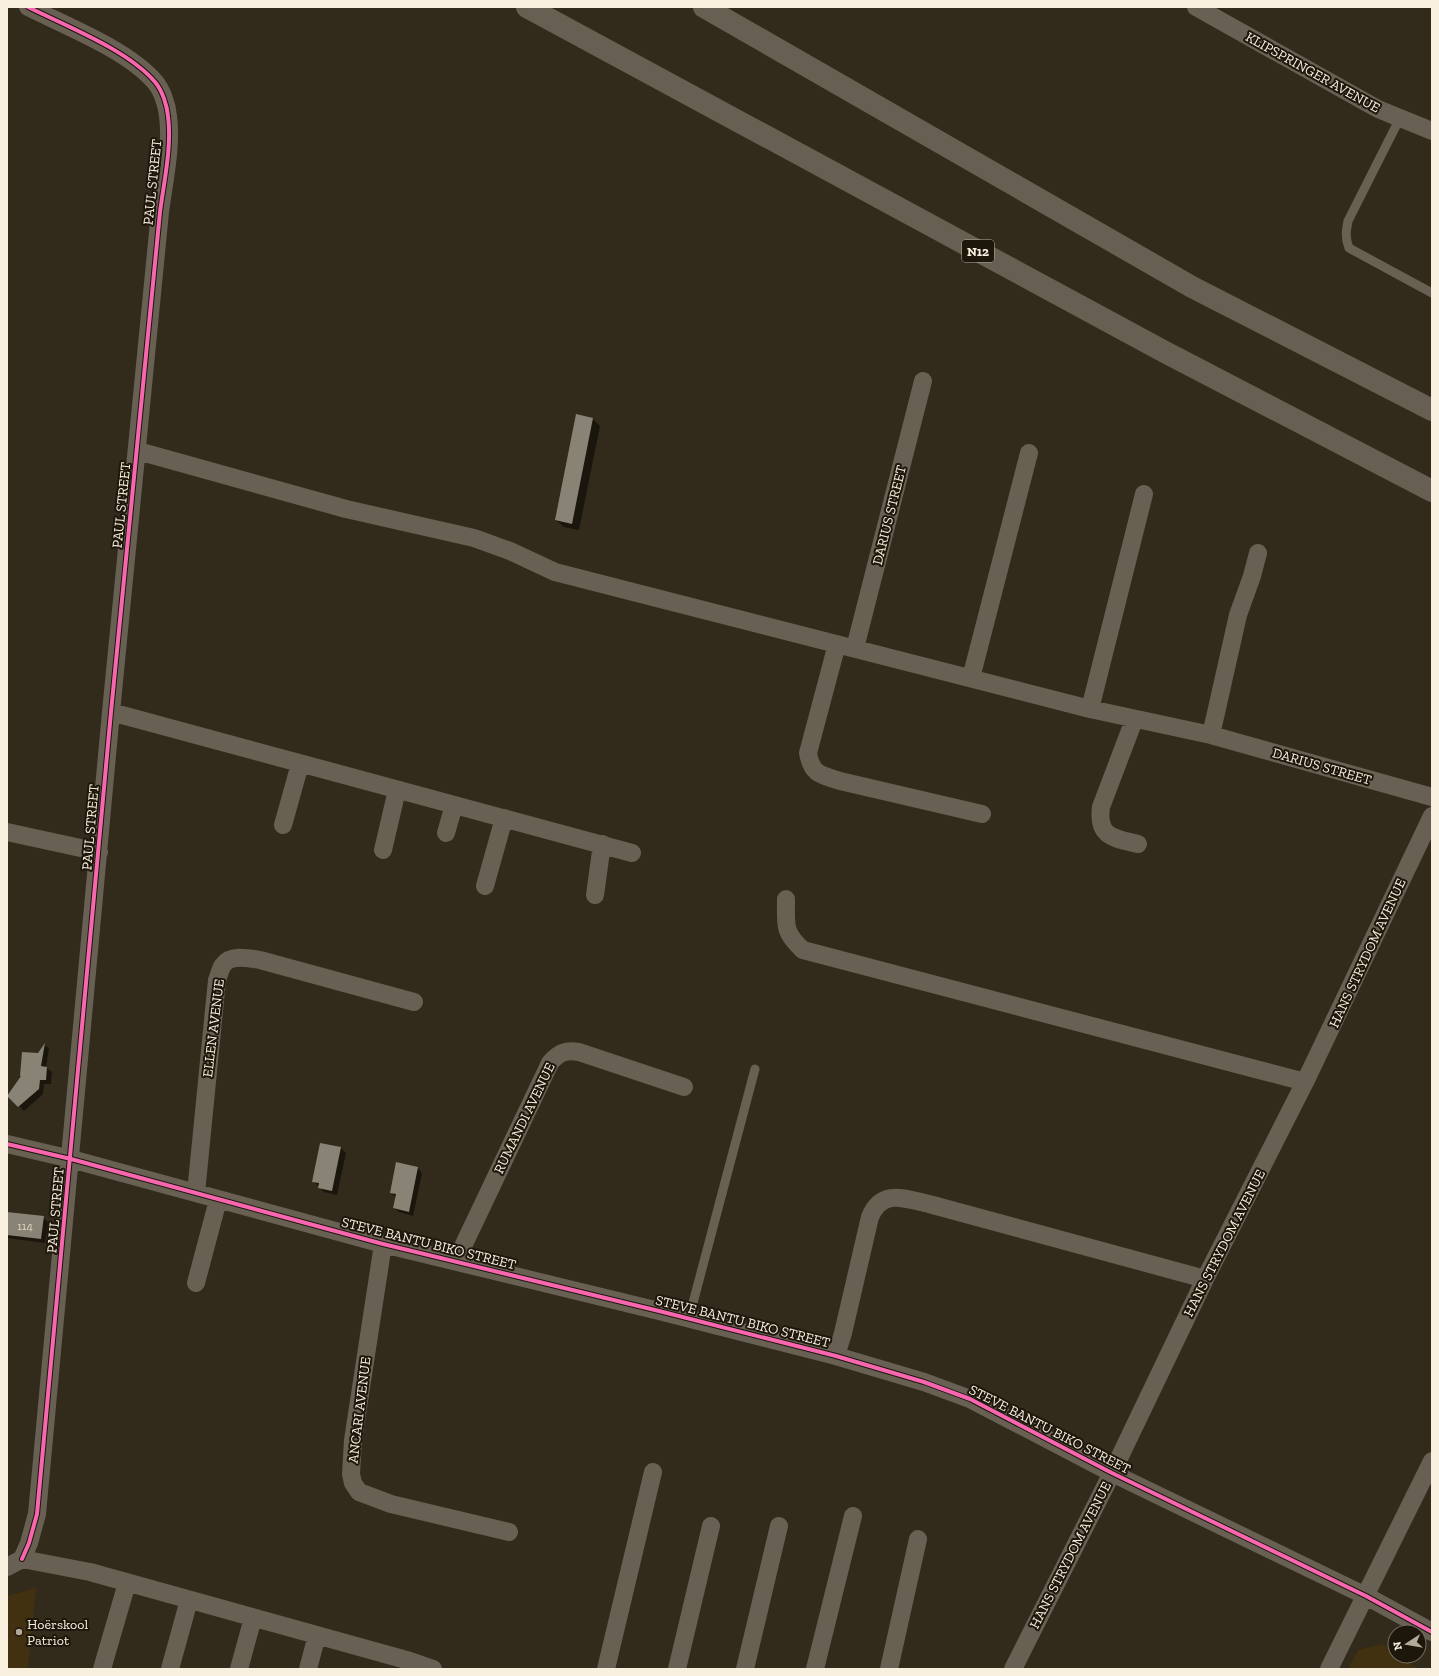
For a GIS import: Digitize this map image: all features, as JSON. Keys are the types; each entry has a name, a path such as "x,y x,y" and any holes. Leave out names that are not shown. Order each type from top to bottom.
{"highway":[{"name":"N12","path":"527,7 1156,348 1432,491"},
{"path":"704,7 1192,287 1432,410"}],"street":[{"name":"PAUL STREET","path":"14,1563 30,1543 37,1514 71,1159 111,712 138,450 160,212 169,146 168,115 163,97 157,83 146,72 119,52 28,7"},
{"name":"KLIPSPRINGER AVENUE","path":"1196,7 1378,109 1432,131"},
{"name":"DARIUS STREET","path":"855,648 923,381"},
{"name":"DARIUS STREET","path":"138,450 346,509 474,538 510,551 555,572 855,648 1090,710 1211,735 1432,797"},
{"path":"971,678 1029,453"},
{"path":"1090,710 1144,494"},
{"path":"1211,735 1238,615 1252,576 1258,553"},
{"path":"837,644 808,753 810,764 814,771 822,776 840,781 982,814"},
{"path":"111,712 632,852"},
{"path":"1134,720 1101,807 1100,817 1102,827 1106,834 1114,838 1138,844"},
{"path":"283,825 300,764"},
{"path":"383,850 397,790"},
{"path":"446,834 454,805"},
{"name":"HANS STRYDOM AVENUE","path":"1013,1669 1112,1474 1205,1279 1306,1082 1432,816"},
{"path":"484,886 504,818"},
{"path":"7,832 99,852"},
{"path":"595,895 602,844"},
{"path":"786,899 786,927 794,942 804,950 1306,1082"},
{"name":"ELLEN AVENUE","path":"196,1193 217,980 223,965 230,960 245,957 414,1002"},
{"name":"RUMANDI AVENUE","path":"456,1261 500,1166 550,1063 556,1055 566,1051 580,1052 684,1087"},
{"name":"STEVE BANTU BIKO STREET","path":"7,1144 71,1159 382,1244 689,1318 836,1356 924,1382 970,1399 1112,1474 1366,1596 1432,1632"},
{"path":"836,1356 843,1333 870,1217 878,1202 888,1198 901,1198 929,1204 1205,1279"},
{"path":"196,1284 218,1200"},
{"name":"ANCARI AVENUE","path":"382,1244 353,1440 351,1474 353,1483 359,1492 391,1504 509,1532"},
{"path":"1329,1669 1432,1461"},
{"path":"606,1669 653,1472"},
{"path":"815,1669 853,1516"},
{"path":"677,1669 711,1526"},
{"path":"745,1669 779,1526"},
{"path":"889,1669 918,1540"},
{"path":"14,1563 90,1572 317,1635 379,1661 433,1669"},
{"path":"102,1669 127,1583"},
{"path":"170,1669 189,1600"},
{"path":"239,1669 253,1618"},
{"path":"308,1669 317,1635"}],"lane":[{"path":"1400,118 1348,221 1346,241 1349,248 1432,292"},
{"path":"689,1318 756,1069"}],"shaded area":[{"name":"Hoërskool Patriot","path":"36,1588 28,1669 7,1669 7,1596"},
{"path":"1383,1644 1387,1647 1387,1664 1411,1664 1418,1669 1348,1669 1358,1650"}],"building":[{"path":"576,414 593,418 572,524 555,520"},
{"path":"45,1043 41,1066 47,1067 46,1080 40,1080 39,1089 18,1107 7,1096 21,1076 22,1052 38,1053"},
{"path":"320,1143 341,1147 332,1191 318,1188 319,1183 312,1182"},
{"path":"396,1162 418,1167 409,1212 393,1208 396,1194 390,1193"},
{"path":"7,1212 44,1216 41,1239 7,1235"}],"cycle path":[{"path":"22,1559 29,1543 37,1514 111,712 160,212 169,140 167,107 164,98 158,85 143,70 113,49 28,7"},
{"path":"7,1144 71,1159 383,1244 659,1311 836,1356 924,1382 970,1399 1112,1473 1366,1596 1432,1632"}],"place":[{"name":"Hoërskool Patriot","path":"19,1632"}]}
